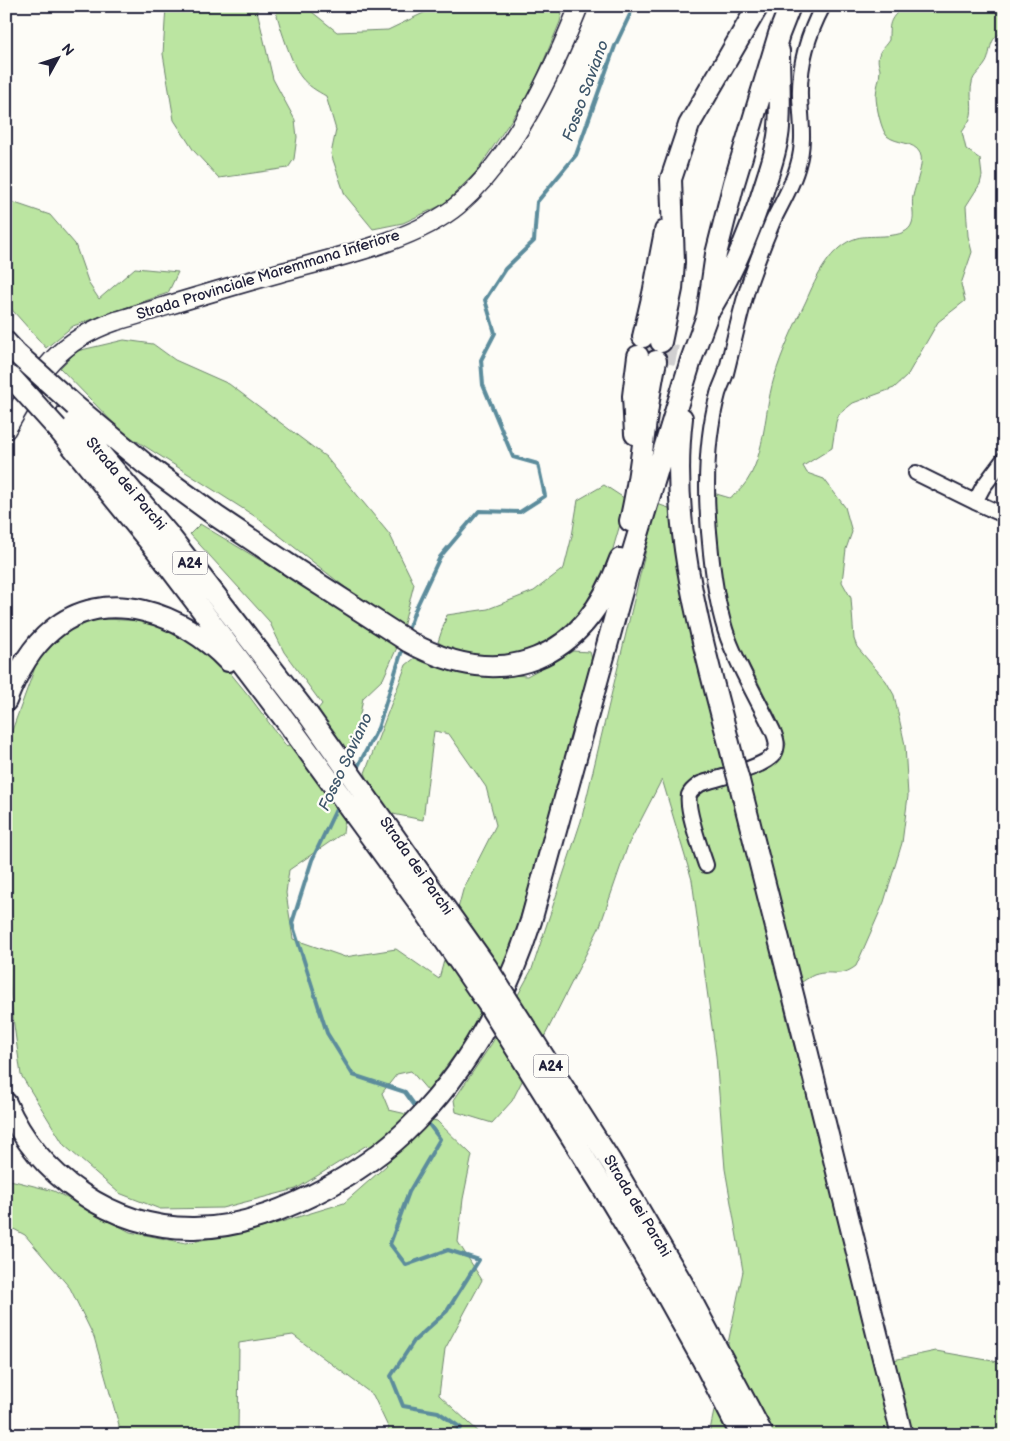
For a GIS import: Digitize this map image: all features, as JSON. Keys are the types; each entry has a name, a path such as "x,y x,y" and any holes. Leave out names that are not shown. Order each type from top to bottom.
{"highway":[{"path":"633,551 641,452 654,350 655,286 671,199 671,179 689,125 758,6"},
{"path":"6,1103 34,1150 54,1172 76,1190 99,1204 137,1219 166,1226 194,1228 216,1226 272,1212 315,1194 376,1155 414,1124 452,1080 502,996 526,936 633,551 707,316 716,254 734,183 779,34 790,6"},
{"path":"707,316 727,281 739,254 762,196 775,150 779,127 779,34"},
{"path":"639,476 633,403 635,373 654,350 679,298 683,271 671,199"},
{"name":"Strada dei Parchi","path":"12,348 66,416 168,535 309,716 486,966 602,1147 676,1273 763,1435"},
{"path":"66,416 132,453 188,496 271,553 418,646 452,660 500,667 520,664 554,650 581,628 605,593 620,561 639,476 654,350"},
{"path":"692,360 680,432 679,477 683,529 694,601 902,1435"},
{"name":"Strada dei Parchi","path":"9,374 66,416 157,551 292,729 439,931 488,1004 603,1187 703,1361 741,1435"},
{"path":"6,701 17,676 31,653 51,630 71,617 85,612 107,607 122,607 147,611 166,617 200,636 225,657 292,729"}],"main road":[{"name":"Strada Provinciale Maremmana Inferiore","path":"6,430 49,362 62,350 92,330 116,321 366,249 420,228 451,210 491,170 528,114 561,51 579,6"}],"street":[{"path":"706,864 690,808 689,796 700,784 764,762 774,754 776,745 773,731 730,644 722,620 712,567 706,513 706,476 710,437 717,401 726,374 737,326 760,254 799,163 803,136 800,98 802,70 808,42 823,6"},
{"path":"974,502 1004,459"},
{"path":"916,473 1004,515"}],"green space":[{"path":"166,6 256,6 273,79 295,120 297,137 294,159 288,168 219,178 194,151 174,120 163,54"},
{"path":"275,6 308,6 312,12 337,32 388,30 438,6 564,6 560,22 531,91 476,172 444,204 403,223 373,229 345,195 331,154 336,130 326,96 307,83 298,72 286,43"},
{"path":"904,6 1004,6 1004,33 992,42 987,60 975,75 971,87 971,115 962,132 966,149 980,159 982,176 980,184 966,206 968,236 972,252 961,284 965,301 938,322 907,376 894,388 853,403 839,414 832,448 803,466 807,473 824,479 845,507 852,532 846,549 842,582 851,598 854,639 857,647 886,681 894,695 905,745 908,796 902,843 884,902 856,966 840,973 820,973 800,983 748,776 773,767 780,759 786,744 775,715 736,639 726,612 715,553 713,493 730,498 742,488 751,475 761,444 770,393 784,348 814,283 825,264 847,242 863,237 896,235 909,229 912,223 914,192 921,168 920,153 914,146 887,136 881,123 876,96 880,73 879,55 889,40 891,21"},
{"path":"6,200 50,215 75,244 89,284 99,299 135,268 178,272 168,293 73,326 46,348 6,303"},
{"path":"124,340 153,344 175,360 229,384 326,457 390,535 414,584 399,643 383,679 363,698 343,833 289,870 286,893 293,939 345,957 396,949 439,979 463,890 496,825 486,787 449,734 434,731 423,820 383,812 365,773 406,665 416,657 479,673 527,676 573,651 590,652 594,666 508,959 467,1038 428,1091 411,1071 397,1074 382,1093 389,1110 437,1121 472,1155 463,1199 458,1242 482,1280 445,1349 439,1395 482,1435 381,1435 389,1429 373,1395 293,1335 239,1343 238,1435 117,1435 119,1425 94,1337 70,1288 25,1235 6,1225 6,1179 54,1191 130,1232 186,1243 258,1229 344,1203 387,1165 367,1145 296,1189 222,1208 160,1209 119,1193 64,1145 21,1075 12,1011 6,944 6,799 10,736 37,662 63,634 80,622 107,619 157,622 213,652 287,747 322,704 284,652 269,621 190,534 200,524 355,617 365,603 256,517 121,431 60,368 77,351"},
{"path":"604,485 627,500 604,580 584,615 558,639 517,660 457,654 438,642 447,615 488,609 534,591 564,568 578,500"},
{"path":"657,504 675,510 753,855 787,1020 823,1152 874,1367 893,1360 936,1351 1004,1363 1004,1435 709,1435 743,1271 725,1169 716,1056 692,880 662,779 628,845 600,926 512,1101 492,1123 456,1112 454,1100 492,1043 532,969 581,821"}],"waterway":[{"name":"Fosso Saviano","path":"407,633 415,610 440,557 479,511 520,512 545,496 538,464 513,457 483,385 481,360 495,333 485,300 505,269 534,241 537,202 576,155 615,46 634,6"},
{"name":"Fosso Saviano","path":"356,770 378,728 403,647"},
{"name":"Fosso Saviano","path":"339,803 312,860 292,923 327,1033 353,1075 405,1092 418,1110"},
{"name":"Fosso Saviano","path":"425,1119 440,1139 409,1192 390,1244 406,1265 448,1250 479,1260 447,1311 414,1341 391,1376 403,1406 438,1412 461,1428 452,1435"}],"tunnel":[{"path":"647,358 652,339"},
{"path":"665,363 669,344"}]}
